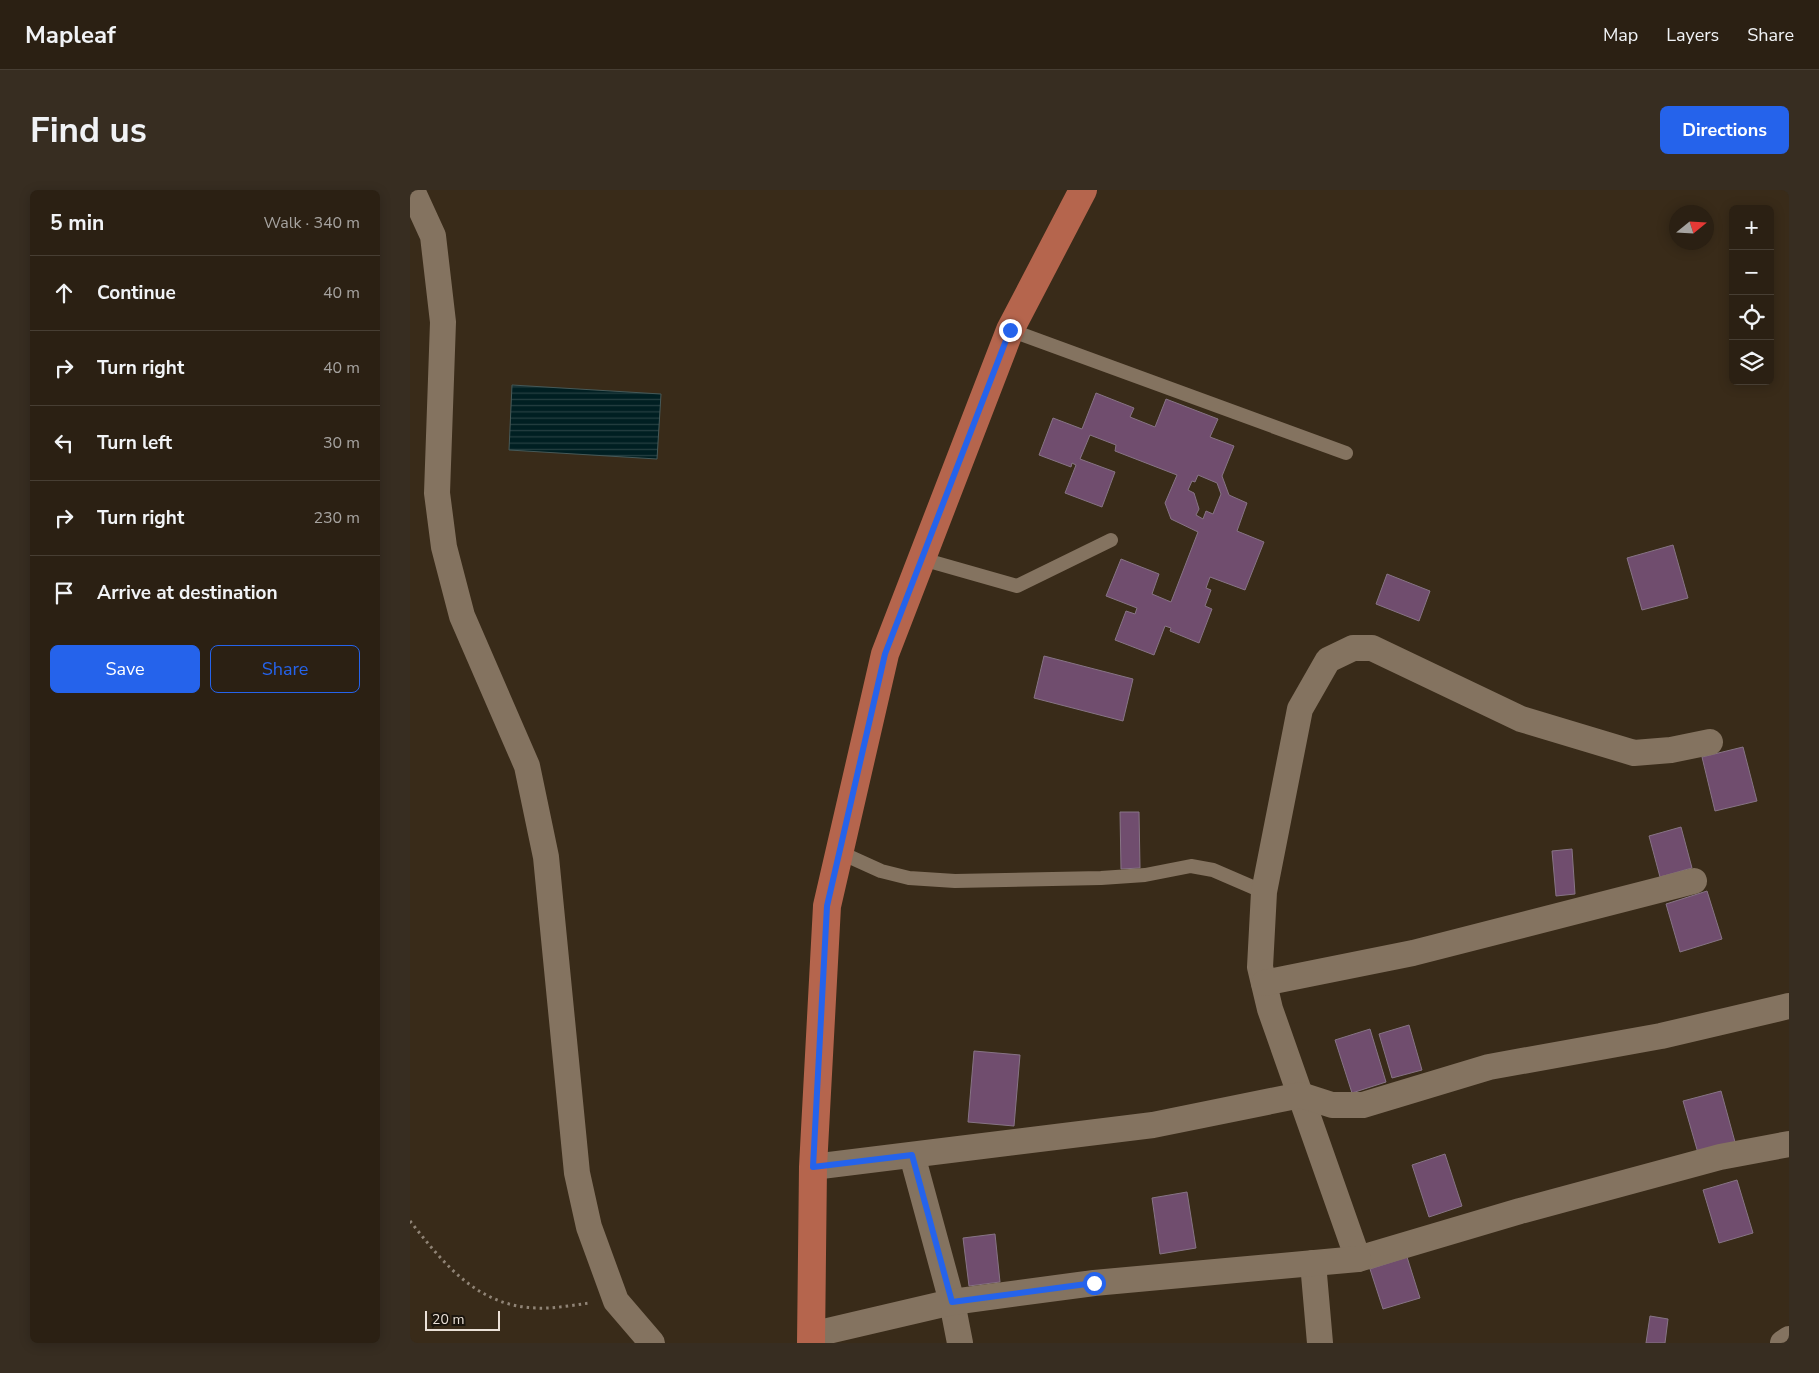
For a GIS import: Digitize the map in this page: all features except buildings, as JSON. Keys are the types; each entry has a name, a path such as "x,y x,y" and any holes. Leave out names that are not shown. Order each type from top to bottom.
{"main road":[{"path":"811,1339 813,1167 827,906 885,654 1010,330 1083,190"}],"street":[{"path":"412,190 433,236 442,322 437,493 444,547 462,616 527,766 546,857 577,1173 589,1227 616,1301 652,1343"},
{"path":"1358,1259 1302,1095 1270,1009 1260,967 1264,892 1300,709 1328,660 1352,648 1372,648 1521,719 1634,753 1671,750 1710,742"},
{"path":"1264,983 1413,954 1694,881"},
{"path":"813,1167 1153,1125 1302,1095 1332,1105 1363,1105 1489,1067 1661,1036 1789,1006"},
{"path":"811,1339 952,1302 1094,1283 1358,1259 1520,1211 1710,1159 1789,1144"},
{"path":"912,1155 952,1302 960,1343"},
{"path":"1313,1263 1320,1343"},
{"path":"1783,1343 1789,1339"}],"lane":[{"path":"1010,330 1346,453"},
{"path":"922,558 1017,586 1111,540"},
{"path":"839,852 881,871 909,878 955,881 1101,878 1145,875 1191,866 1212,870 1264,892"}],"path":[{"path":"410,1221 429,1245 470,1286 503,1303 536,1308 616,1301"}],"water":[{"path":"512,385 661,394 657,459 509,450"}],"route":[{"path":"1010,330 885,654 827,906 813,1167 912,1155 952,1302 1094,1283"}]}
